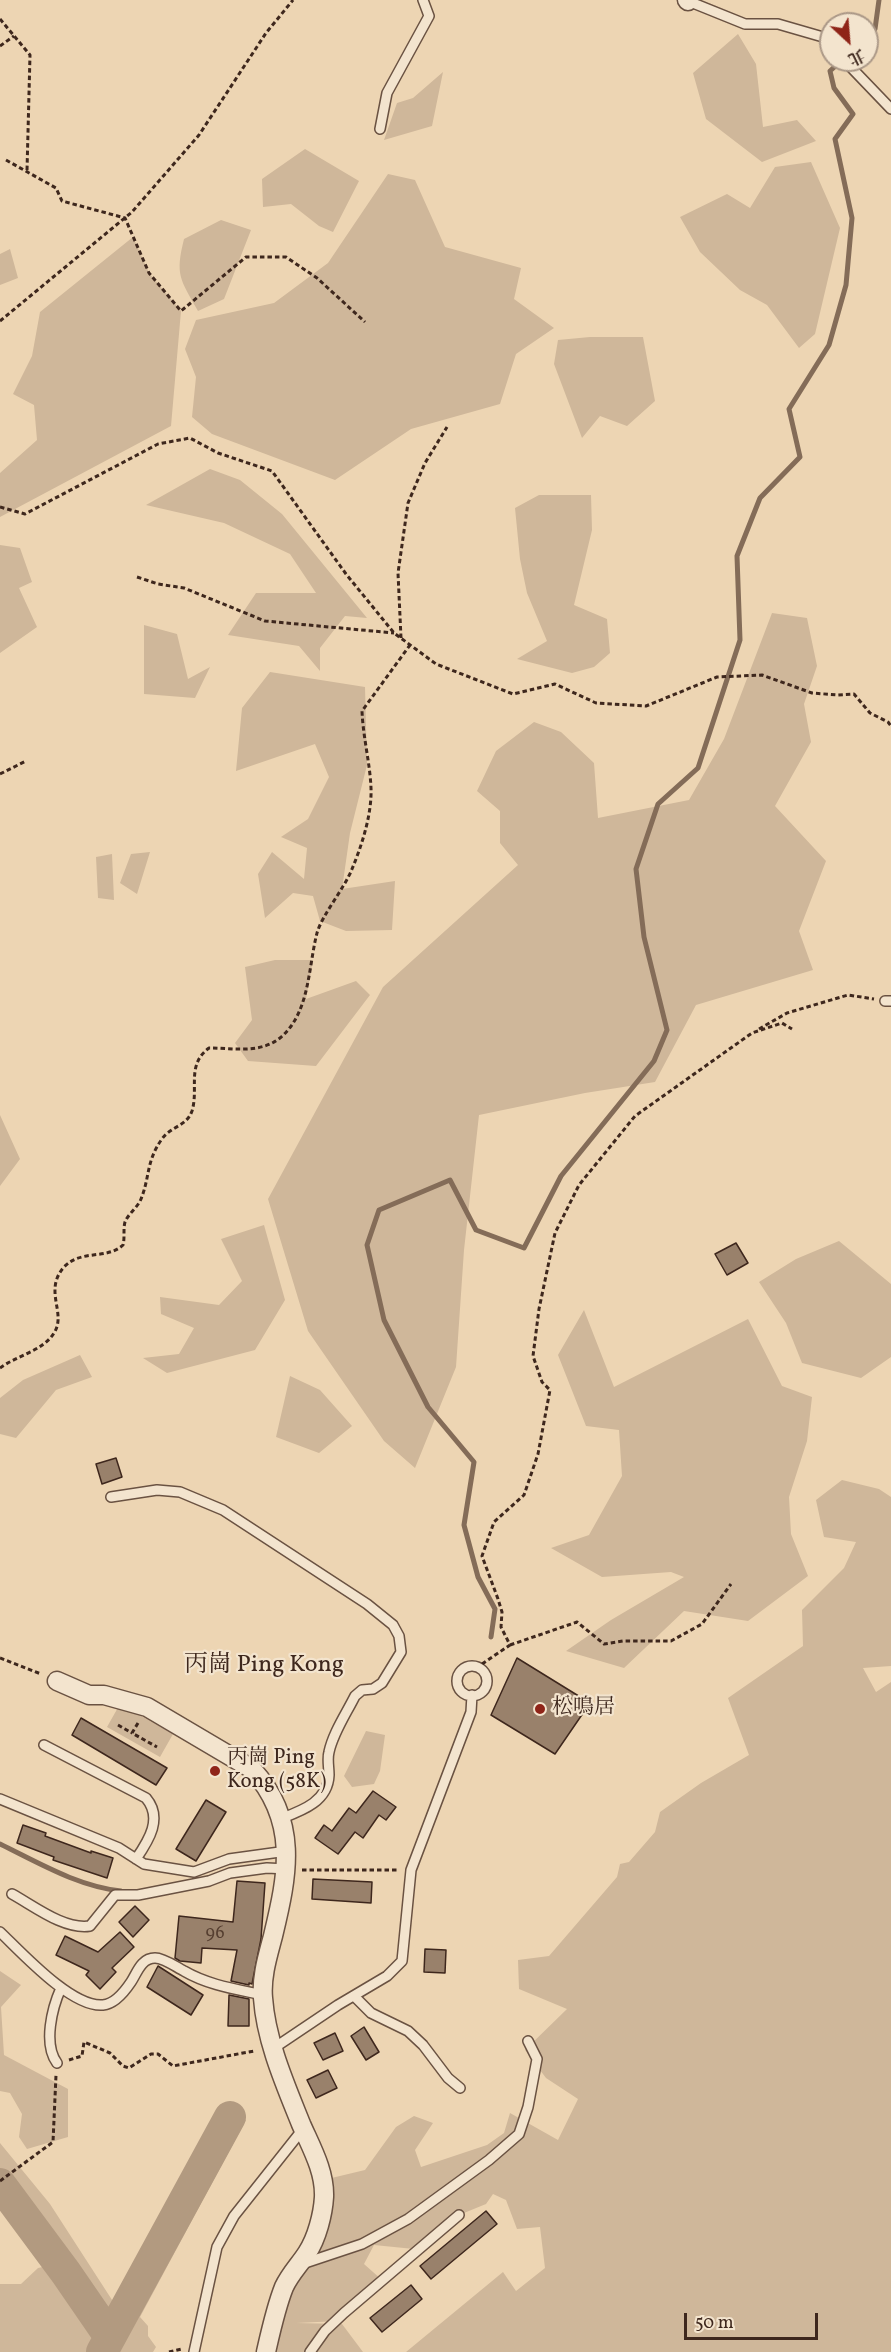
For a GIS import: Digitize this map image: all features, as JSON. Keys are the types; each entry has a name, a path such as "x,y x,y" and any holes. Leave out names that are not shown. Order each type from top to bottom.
{"street":[{"path":"57,1681 89,1695 104,1695 147,1707 252,1769 263,1782 279,1819 287,1860 282,1899 265,1970 262,1995 274,2048 322,2176 324,2198 313,2241 281,2295 266,2352"}],"lane":[{"path":"380,129 387,93 429,16 423,0"},
{"path":"688,0 745,24 778,24 819,36"},
{"path":"856,72 891,109"},
{"path":"111,1497 157,1490 180,1492 223,1510 367,1604 393,1625 399,1636 401,1652 382,1683 373,1689 362,1690 355,1696 329,1751 329,1775 323,1793 307,1808 279,1819"},
{"path":"274,2048 387,1976 402,1961 411,1870 471,1712 471,1695"},
{"path":"44,1745 146,1798 152,1805 153,1830 136,1859"},
{"path":"0,1799 119,1848 144,1864 194,1872 229,1859 287,1860"},
{"path":"12,1894 58,1920 82,1927 90,1926 115,1895 138,1895 209,1881 230,1874 267,1868 287,1860"},
{"path":"0,1932 61,1988 87,2002 104,2005 118,1998 131,1983 140,1965 147,1959 157,1957 191,1976 217,1986 262,1995"},
{"path":"57,2063 51,2055 51,2017 61,1988"},
{"path":"354,1996 371,2013 408,2031 423,2044 448,2078 460,2088"},
{"path":"297,2265 362,2244 408,2219 489,2160 519,2134 528,2107 537,2059 528,2041"},
{"path":"194,2352 217,2247 234,2217 303,2129"},
{"path":"310,2352 325,2331 338,2319 459,2215"}],"path":[{"path":"0,321 125,218 199,135 266,33 293,0"},
{"path":"0,19 30,55 27,171"},
{"path":"0,46 14,36"},
{"path":"6,160 56,188 62,201 125,218"},
{"path":"125,218 149,273 181,311 246,256 286,257 317,278 365,322"},
{"path":"401,638 398,573 408,503 425,464 447,427"},
{"path":"0,507 25,514 158,444 190,438 218,453 272,471 346,574 394,633 436,664 513,694 555,684 596,703 646,706 717,677 762,675 812,693 854,694 870,713 888,722 891,726"},
{"path":"137,577 158,584 183,588 265,621 394,633"},
{"path":"0,1368 10,1360 38,1347 55,1332 58,1320 54,1296 56,1282 63,1268 82,1256 117,1250 123,1245 126,1222 141,1200 148,1165 161,1140 169,1131 186,1121 192,1113 195,1063 202,1053 209,1048 268,1046 280,1038 291,1026 302,1005 318,930 348,879 366,823 371,790 362,711 410,645"},
{"path":"0,774 26,761"},
{"path":"510,1645 501,1627 502,1612 482,1556 494,1522 524,1495 538,1454 550,1390 542,1382 533,1356 538,1309 555,1233 579,1185 635,1116 752,1033 787,1013 848,995 888,1001"},
{"path":"752,1033 782,1023 792,1029"},
{"path":"482,1664 510,1645 577,1622 604,1644 623,1641 671,1641 702,1624 731,1584"},
{"path":"0,1658 57,1681"},
{"path":"132,1733 147,1707"},
{"path":"118,1725 157,1747"},
{"path":"287,1860 411,1870"},
{"path":"0,2181 53,2142 57,2063 82,2056 84,2042 110,2053 123,2066 129,2068 151,2054 158,2054 173,2066 274,2048"}],"shaded area":[{"path":"738,34 756,64 763,127 797,120 816,141 762,162 706,119 693,73"},
{"path":"443,72 432,126 384,140 397,103 413,98"},
{"path":"305,149 359,181 333,232 319,226 291,204 263,207 262,179"},
{"path":"811,162 840,228 815,334 799,348 767,305 740,290 700,252 680,217 727,194 750,208 775,167"},
{"path":"388,174 415,180 445,247 521,268 514,299 554,328 516,354 500,404 411,429 335,480 212,434 192,417 196,377 185,349 196,320 274,303 328,263"},
{"path":"221,220 251,230 224,299 198,311 181,276 180,261 184,239"},
{"path":"133,237 149,273 181,311 171,426 0,517 0,473 37,440 34,405 13,394 32,356 40,312"},
{"path":"10,249 18,278 0,285 0,254"},
{"path":"590,337 643,337 655,401 627,426 600,416 582,438 554,364 558,340"},
{"path":"210,469 240,480 282,514 367,618 345,616 320,648 320,671 299,646 228,635 256,593 316,593 290,554 224,523 146,505"},
{"path":"539,495 591,495 592,530 574,605 607,619 610,653 594,667 572,673 517,659 547,641 527,593 520,559 515,508"},
{"path":"0,545 20,548 32,582 19,588 37,627 0,653"},
{"path":"772,613 807,618 817,666 804,704 811,742 775,806 826,861 799,931 813,970 696,1005 655,1082 585,1093 479,1115 464,1250 456,1367 415,1468 384,1441 308,1331 268,1199 383,987 518,865 500,843 500,811 477,791 496,751 534,722 561,732 594,763 598,818 689,800 724,739"},
{"path":"144,625 177,634 188,679 210,667 195,698 144,694"},
{"path":"270,672 365,687 367,765 350,833 342,889 395,881 392,930 346,931 320,921 313,896 293,893 265,918 258,874 272,852 304,879 307,848 281,837 308,819 329,777 315,744 236,771 242,708"},
{"path":"150,852 137,894 120,883 131,854"},
{"path":"112,854 114,900 98,898 96,857"},
{"path":"275,960 313,960 306,999 356,981 370,995 316,1066 248,1061 235,1043 252,1020 245,967"},
{"path":"0,1115 20,1159 0,1186"},
{"path":"264,1225 285,1300 255,1350 167,1373 143,1358 179,1354 194,1328 161,1314 160,1297 219,1305 242,1281 221,1239"},
{"path":"839,1241 891,1284 891,1357 861,1378 802,1363 786,1323 759,1282 796,1259"},
{"path":"584,1310 614,1387 748,1319 782,1386 812,1397 807,1441 789,1497 791,1534 808,1576 748,1621 684,1611 624,1668 566,1651 611,1620 684,1577 671,1572 602,1577 551,1548 589,1535 622,1476 619,1430 586,1426 558,1355"},
{"path":"80,1355 92,1377 56,1390 16,1438 0,1434 0,1398 23,1380"},
{"path":"290,1376 320,1390 352,1426 319,1453 276,1437"},
{"path":"842,1480 879,1489 891,1497 891,1666 863,1668 876,1692 891,1682 891,2352 406,2352 503,2272 516,2291 545,2268 540,2227 517,2229 506,2200 493,2194 486,2204 459,2215 414,2249 374,2245 364,2264 382,2280 339,2321 296,2323 342,2324 363,2352 271,2352 301,2258 317,2251 319,2181 365,2170 396,2127 414,2116 433,2123 415,2150 421,2167 487,2145 504,2133 510,2113 558,2140 578,2099 546,2078 525,2050 567,2009 519,1989 518,1960 549,1956 617,1877 620,1864 629,1862 655,1832 660,1812 701,1783 749,1755 728,1698 803,1646 802,1610 844,1568 856,1542 824,1537 816,1500"},
{"path":"120,1704 173,1734 160,1757 107,1727"},
{"path":"366,1731 385,1735 380,1771 374,1784 352,1787 344,1776"},
{"path":"0,1971 21,1985 1,2007 4,2055 68,2089 68,2137 27,2149 19,2137 22,2114 10,2093 0,2091"},
{"path":"221,2111 246,2120 140,2317 148,2326 148,2336 156,2347 153,2352 0,2352 0,2284 21,2284 38,2268 47,2266 0,2203 0,2143 50,2204 114,2303"}],"building":[{"path":"736,1243 748,1263 727,1275 715,1254"},
{"path":"116,1458 122,1477 102,1484 96,1464"},
{"name":"松鳴居","path":"517,1658 590,1703 555,1754 491,1715"},
{"path":"81,1718 167,1768 156,1785 72,1735"},
{"path":"373,1791 396,1807 386,1820 379,1815 363,1838 355,1832 338,1854 315,1838 324,1825 332,1831 349,1808 356,1813"},
{"path":"206,1800 226,1812 196,1861 176,1849"},
{"path":"23,1825 91,1853 91,1851 113,1858 107,1878 53,1860 54,1857 17,1843"},
{"path":"313,1879 372,1882 371,1903 312,1899"},
{"path":"237,1881 265,1883 261,1939 252,1984 249,1983 249,1985 231,1981 237,1950 202,1948 201,1963 180,1961 175,1958 179,1916 233,1922"},
{"path":"135,1906 149,1920 133,1937 119,1922"},
{"path":"120,1932 134,1947 112,1968 116,1972 100,1989 86,1975 89,1971 56,1955 65,1936 98,1952"},
{"path":"425,1949 446,1950 445,1973 424,1972"},
{"path":"158,1966 203,1995 191,2015 147,1987"},
{"path":"229,1995 249,1999 249,2026 228,2026"},
{"path":"364,2027 379,2052 366,2060 351,2036"},
{"path":"335,2033 343,2051 323,2060 314,2043"},
{"path":"328,2070 337,2088 316,2098 307,2080"},
{"path":"486,2211 497,2224 431,2279 420,2266"},
{"path":"411,2285 422,2299 382,2332 370,2318"}],"waterway":[{"path":"877,12 879,0"},
{"path":"491,1637 495,1609 478,1577 464,1525 474,1462 428,1407 384,1320 367,1245 379,1210 450,1180 476,1230 524,1248 561,1176 654,1061 667,1030 644,937 636,869 658,804 698,768 740,640 737,556 760,498 800,457 789,409 829,345 846,285 852,218 835,139 853,114 834,88 830,72"},
{"path":"0,1844 74,1879 121,1891"},
{"path":"102,2352 230,2117"},
{"path":"0,2184 110,2337"}],"place":[{"name":"松鳴居","path":"540,1709"},
{"name":"丙崗 Ping Kong (58K)","path":"215,1771"}],"district":[{"name":"丙崗 Ping Kong","path":"264,1667"}]}
